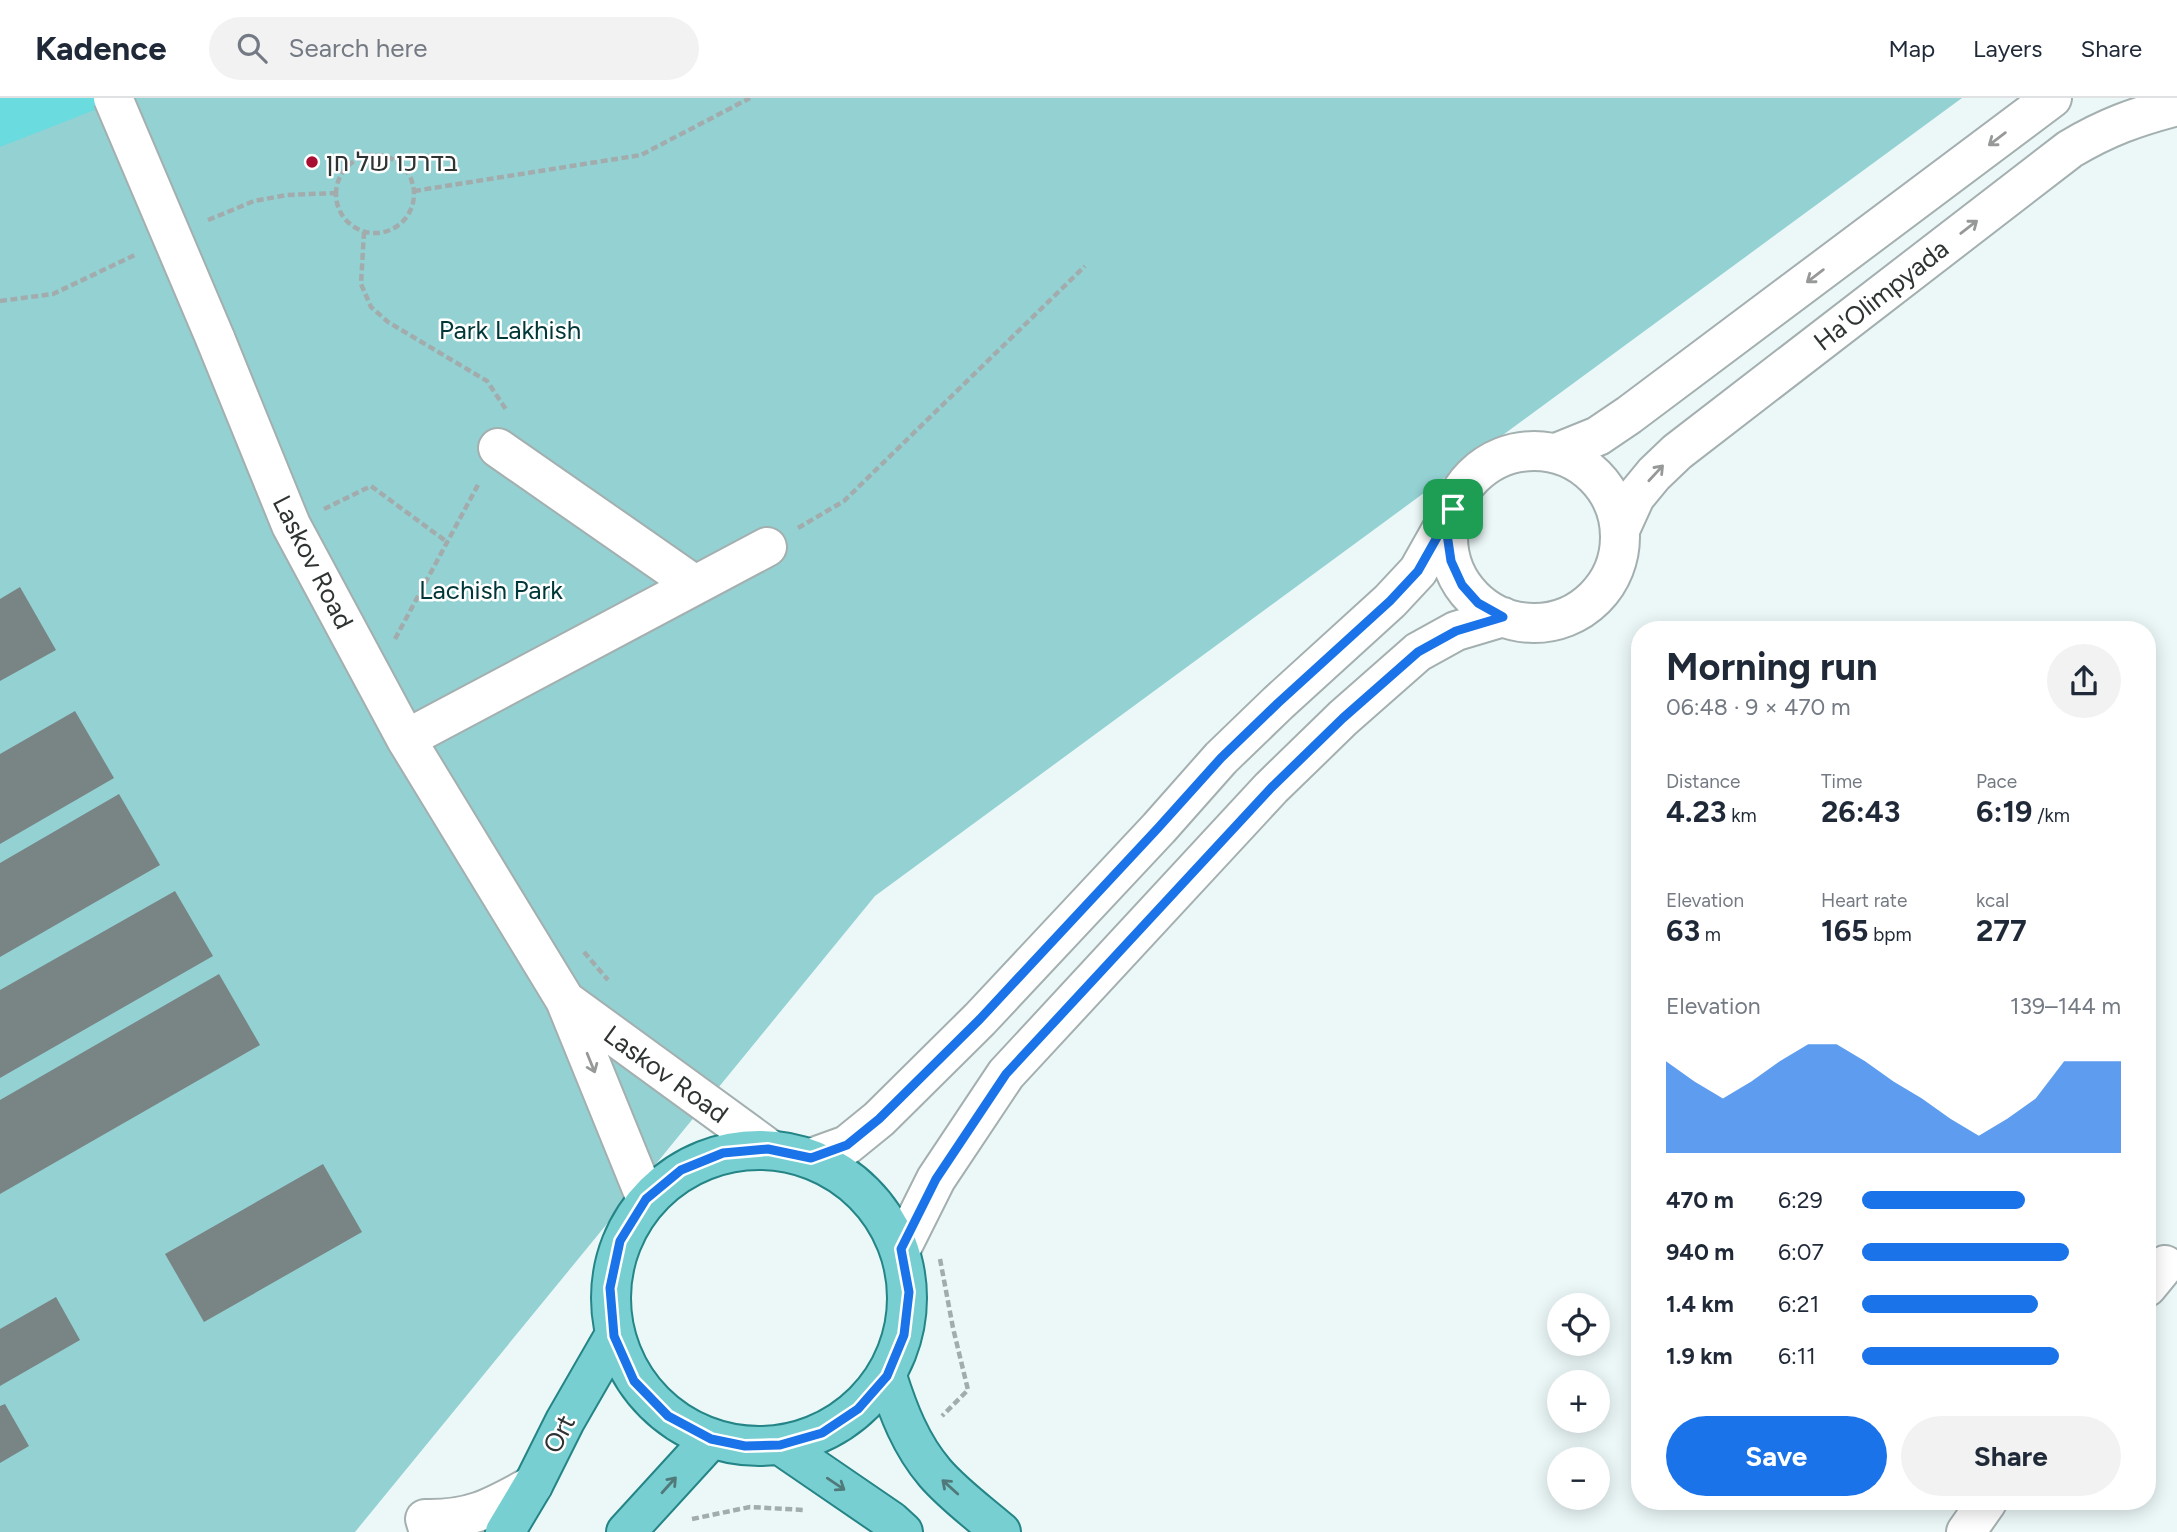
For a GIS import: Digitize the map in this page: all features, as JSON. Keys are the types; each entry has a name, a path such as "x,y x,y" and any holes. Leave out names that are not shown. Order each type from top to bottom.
{"main road":[{"path":"768,1149 811,1158 850,1179 880,1210 901,1249 909,1292 904,1335 887,1376 858,1409 822,1433 780,1445 745,1446 711,1439 668,1416 634,1381 614,1336 610,1288 620,1241 646,1199 681,1170 723,1153 768,1149"},
{"name":"Ort","path":"505,1532 614,1336"},
{"path":"887,1376 909,1433 936,1475 1001,1532"},
{"path":"626,1532 711,1439"},
{"path":"780,1445 903,1532"}],"street":[{"name":"Laskov Road","path":"113,98 291,525 406,739 565,1000 646,1199"},
{"name":"Ha'Olimpyada","path":"1556,453 1598,436 1629,415 2052,98"},
{"name":"Ha'Olimpyada","path":"1620,530 1635,497 1677,452 2070,149 2102,130 2177,106"},
{"path":"505,434 695,585"},
{"path":"811,1158 847,1145 879,1119 980,1019 1221,758 1390,601 1418,571 1464,486 1482,468 1505,455 1534,451 1556,453 1576,462 1594,474 1617,510 1620,530 1619,556 1600,595 1573,615 1551,622 1527,623 1503,617 1478,603 1462,585 1451,561 1447,534 1453,509"},
{"path":"406,739 767,547"},
{"path":"901,1249 936,1179 1006,1074 1271,788 1343,718 1418,652 1456,631 1503,617"},
{"name":"Laskov Road","path":"565,1000 768,1149"},
{"path":"429,1532 425,1519 447,1520 486,1511 533,1485"},
{"path":"1966,1532 1981,1510"}],"path":[{"path":"414,191 641,155 750,98"},
{"path":"369,155 383,155 405,168 414,191 413,203 408,215 389,231 364,232 343,218 335,192 338,179 345,168 356,160 369,155"},
{"path":"364,232 361,284 371,307 388,322 487,381 505,434"},
{"path":"767,547 844,500 1085,266"},
{"path":"291,525 371,486 447,542"},
{"path":"374,678 462,515"}],"green space":[{"name":"Lachish Park","path":"0,98 1962,98 875,896 355,1532 0,1532"}],"shaded area":[{"path":"0,98 140,98 92,111 0,147"}],"building":[{"path":"20,587 56,650 0,681 0,599"},
{"path":"75,711 114,778 0,844 0,754"},
{"path":"119,794 160,865 0,957 0,863"},
{"path":"175,891 213,956 0,1078 0,990"},
{"path":"219,974 260,1045 0,1194 0,1100"},
{"path":"323,1164 362,1232 204,1322 165,1254"},
{"path":"56,1297 80,1340 0,1386 0,1329"},
{"path":"5,1404 29,1446 0,1463 0,1406"}],"place":[{"name":"בדרכו של חן","path":"312,162"}],"route":[{"path":"1453,509 1447,534 1451,561 1462,585 1478,603 1503,617 1456,631 1418,652 1343,718 1271,788 1006,1074 936,1179 901,1249 909,1292 904,1335 887,1376 858,1409 822,1433 780,1445 745,1446 711,1439 668,1416 634,1381 614,1336 610,1288 620,1241 646,1199 681,1170 723,1153 768,1149 811,1158 847,1145 879,1119 980,1019 1221,758 1390,601 1418,571 1453,509"}],"park label":[{"name":"Park Lakhish","path":"510,330"}]}
